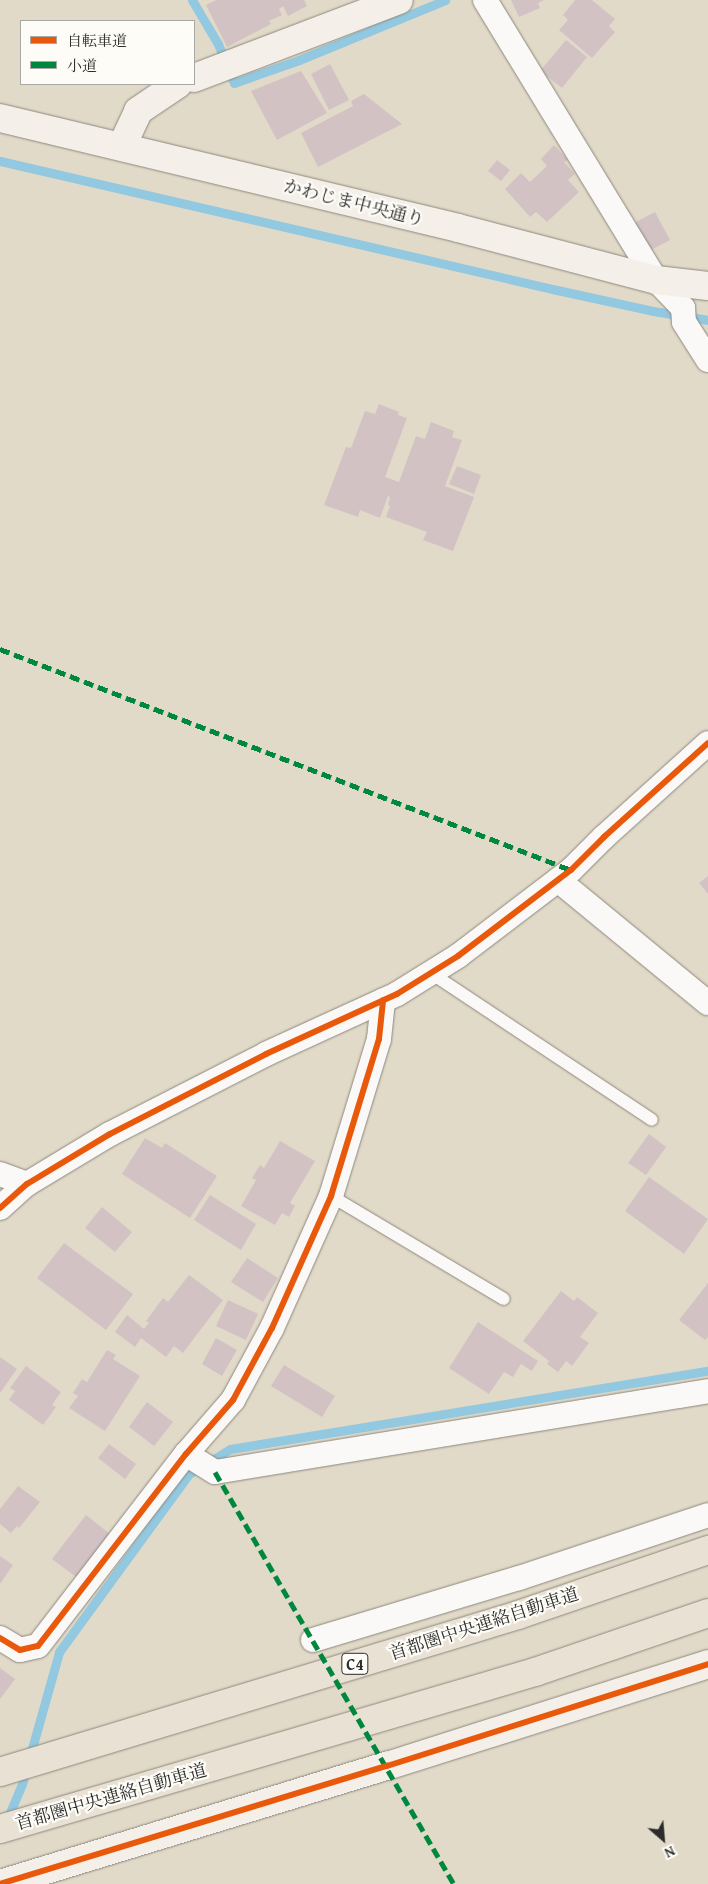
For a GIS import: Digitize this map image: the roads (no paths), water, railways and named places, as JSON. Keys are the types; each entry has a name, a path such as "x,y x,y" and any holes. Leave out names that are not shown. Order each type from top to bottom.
{"highway":[{"name":"首都圏中央連絡自動車道","path":"0,1772 518,1614 708,1550"},
{"name":"首都圏中央連絡自動車道","path":"0,1829 535,1672 708,1613"}],"street":[{"path":"195,78 399,0"},
{"path":"485,0 656,280 684,315 708,360"},
{"path":"122,146 138,111 177,85"},
{"name":"かわじま中央通り","path":"0,118 467,230 656,280 708,286"},
{"path":"0,1208 27,1184 110,1134 266,1054 383,1000 431,973 488,936 558,880 708,743"},
{"path":"558,880 708,1003"},
{"path":"0,1638 20,1650 38,1646 186,1454 233,1400 272,1328 330,1196 379,1039 383,1000"},
{"path":"0,1174 27,1184"},
{"path":"186,1454 215,1472 708,1391"},
{"path":"313,1640 519,1578 708,1515"},
{"path":"0,1884 368,1772 708,1664"}],"lane":[{"path":"431,973 652,1120"},
{"path":"330,1196 504,1299"}],"waterway":[{"path":"192,0 218,44 234,83 299,60 445,0"},
{"path":"0,161 557,290 653,311 708,320"},
{"path":"6,1822 22,1784 59,1652 189,1474 230,1449 708,1371"}]}
